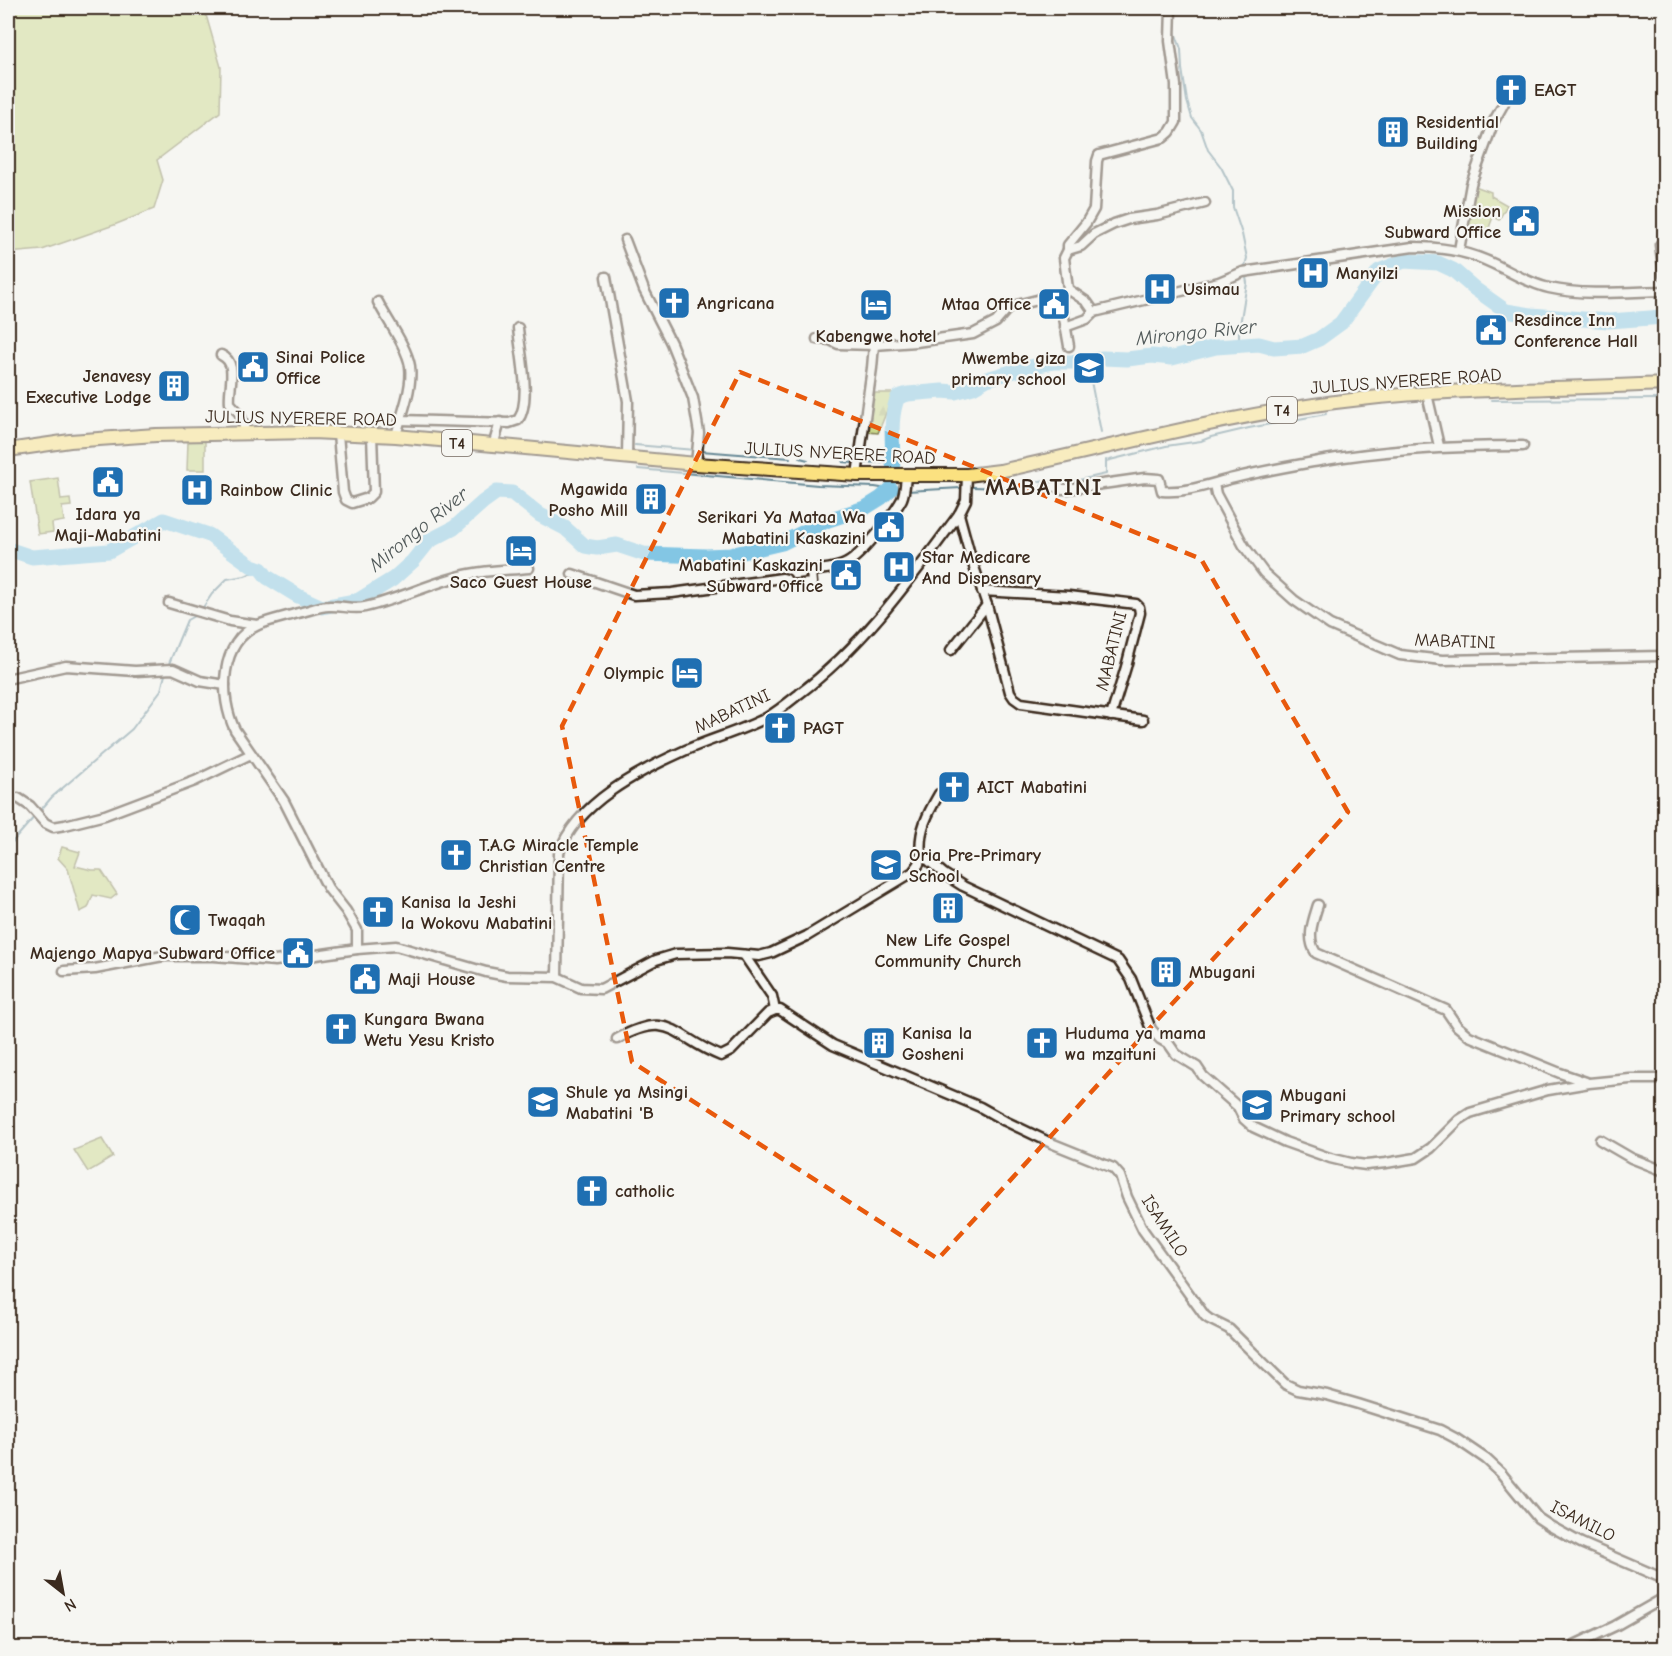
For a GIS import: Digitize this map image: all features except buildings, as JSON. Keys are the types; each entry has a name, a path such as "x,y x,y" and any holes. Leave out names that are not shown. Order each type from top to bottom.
{"highway":[{"name":"JULIUS NYERERE ROAD","path":"8,450 70,441 156,435 246,433 372,435 627,457 697,454 857,475 905,486 1000,471 1197,427 1301,407 1361,399 1428,394 1665,384"}],"street":[{"path":"1094,312 1087,302 1068,289 1064,258 1068,245 1094,209 1099,155 1163,138 1176,122 1176,85 1170,40 1171,8"},
{"path":"1459,250 1471,184 1494,121 1504,103"},
{"path":"1068,250 1081,246 1094,234 1114,224 1205,203"},
{"path":"625,240 644,290 671,343 693,398 699,433 697,454"},
{"path":"1665,241 1660,244 1665,274"},
{"path":"1065,327 1087,319 1094,312 1219,282 1243,272 1413,247 1459,250 1486,260 1530,283 1548,288 1601,293 1665,291"},
{"path":"606,277 628,401 627,457"},
{"path":"816,339 831,340 838,344 873,345 973,334 996,322 1010,307 1060,295 1068,289"},
{"path":"1060,295 1069,346"},
{"path":"378,303 407,355 410,365 410,381 396,436"},
{"path":"400,420 509,423 518,420 524,408 518,328"},
{"path":"857,475 872,369 873,345"},
{"path":"221,355 231,364 230,403 240,414 246,433"},
{"path":"1428,394 1439,446"},
{"path":"492,446 500,422"},
{"path":"338,434 343,492 346,500 352,503 368,498 374,492 372,435"},
{"path":"1047,488 1059,486 1067,489 1145,478 1159,479 1162,490 1197,489 1233,478 1321,461 1439,446 1523,446"},
{"name":"MABATINI","path":"557,977 559,853 564,838 577,821 590,807 643,771 767,717 801,692 853,647 880,619 959,514 966,500 967,475"},
{"name":"MABATINI","path":"1214,484 1216,494 1244,546 1264,573 1294,600 1330,625 1400,655 1442,660 1665,656"},
{"path":"572,574 634,594 672,593 782,578 786,579 790,585 812,583 811,571 838,567 855,556 894,512 905,486"},
{"path":"959,514 987,605 1007,683 1014,698 1022,703 1143,720"},
{"path":"169,603 230,621 257,625 328,606 362,608 469,574 529,568"},
{"name":"MABATINI","path":"982,591 1069,596 1136,604 1140,613 1111,716"},
{"path":"951,650 987,605"},
{"path":"257,625 238,641 227,664 225,685 229,717 251,754 284,801 328,888 346,910 357,930 357,949"},
{"path":"10,678 66,666 118,670 173,669 200,681 225,685"},
{"path":"8,800 18,798 30,806 45,823 53,827 59,826 105,815 195,782 251,754"},
{"path":"64,971 95,969 163,956 214,956 275,961 357,949 396,946 486,972 507,976 557,977 581,988 601,989 664,956 699,953 759,956 771,953 807,936 913,872 919,864 921,854 921,831 939,794"},
{"path":"921,854 963,886 1118,960 1131,979 1151,1029 1160,1039 1169,1044 1176,1054 1197,1066 1203,1076 1238,1107 1244,1119 1261,1132 1330,1158 1366,1165 1416,1158 1431,1148 1459,1120 1470,1113 1548,1090 1630,1079 1665,1079"},
{"path":"1318,905 1310,938 1316,953 1446,1010 1457,1026 1469,1036 1589,1083"},
{"path":"617,1039 640,1027 656,1024 721,1056 731,1051 768,1013 775,1010 772,996 744,954"},
{"name":"ISAMILO","path":"775,1010 785,1013 842,1049 980,1107 1052,1143 1113,1168 1120,1176 1126,1197 1148,1237 1176,1273 1201,1311 1209,1319 1236,1335 1286,1384 1298,1390 1327,1395 1440,1430 1486,1459 1544,1522 1581,1543 1665,1579"},
{"path":"1600,1140 1631,1158 1665,1171"},
{"path":"1568,1648 1665,1600 1665,1609"}],"highlighted area":[{"path":"740,372 1201,559 1348,812 938,1259 632,1062 562,726"}],"green space":[{"path":"8,8 204,8 221,67 220,112 157,160 163,180 154,209 42,250 8,253"},
{"path":"1475,186 1491,192 1491,196 1507,205 1499,220 1493,217 1487,233 1478,225 1465,229"},
{"path":"875,393 894,393 878,433 867,432"},
{"path":"188,441 205,441 205,470 187,470"},
{"path":"58,478 61,500 70,499 71,506 62,507 64,521 52,523 53,532 38,534 30,482"},
{"path":"62,847 80,852 75,866 101,870 117,894 111,899 93,895 88,908 80,912 68,869 58,858"},
{"path":"102,1139 113,1157 88,1172 74,1150"}],"waterway":[{"path":"1174,16 1175,32 1181,49 1187,101 1192,118 1201,130 1208,150 1221,167 1233,191 1233,207 1247,258 1245,266"},
{"name":"Mirongo River","path":"893,464 892,421 898,397 942,391 955,392 973,387 987,379 1054,362 1085,362 1102,358 1127,359 1152,356 1172,358 1216,347 1259,344 1274,348 1303,346 1319,339 1341,323 1379,271 1404,261 1438,263 1453,270 1506,311 1609,321 1664,317"},
{"path":"1239,346 1246,277"},
{"path":"1085,362 1101,432"},
{"path":"1491,400 1664,399"},
{"path":"1106,461 1166,446 1201,441 1249,428 1326,414"},
{"path":"635,445 695,450"},
{"path":"701,451 790,458"},
{"path":"862,463 882,462 893,455"},
{"path":"800,458 808,460"},
{"path":"1061,484 1106,474 1106,460"},
{"path":"843,462 853,463"},
{"path":"638,469 818,485 875,487 881,488 886,493"},
{"path":"973,487 1006,488 1045,480 1052,483"},
{"path":"907,491 961,488"},
{"name":"Mirongo River","path":"8,553 11,550 32,557 109,551 164,520 209,535 252,566 261,569 267,577 298,596 322,607 359,600 393,579 413,561 429,541 454,528 497,492 512,493 540,515 565,528 585,546 597,548 617,545 644,554 706,556 730,555 782,543 828,520 865,508 891,489"},
{"path":"890,491 901,491"},
{"path":"202,609 212,594 227,579 245,576 261,569"},
{"path":"168,666 187,620 196,615"},
{"path":"39,812 52,797 132,729 161,690 166,671"},
{"path":"8,847 35,816"}],"place":[{"name":"EAGT","path":"1511,90"},
{"name":"Residential Building","path":"1393,132"},
{"name":"Mission Subward Office","path":"1524,221"},
{"name":"Manyilzi","path":"1313,273"},
{"name":"Usimau","path":"1160,289"},
{"name":"Angricana","path":"674,303"},
{"name":"Mtaa Office","path":"1054,304"},
{"name":"Kabengwe hotel","path":"876,305"},
{"name":"Resdince Inn Conference Hall","path":"1491,330"},
{"name":"Sinai Police Office","path":"253,367"},
{"name":"Mwembe giza primary school","path":"1089,368"},
{"name":"Jenavesy Executive Lodge","path":"174,386"},
{"name":"Idara ya Maji-Mabatini","path":"108,482"},
{"name":"Rainbow Clinic","path":"197,490"},
{"name":"Mgawida Posho Mill","path":"651,499"},
{"name":"Serikari Ya Mataa Wa Mabatini Kaskazini","path":"889,527"},
{"name":"Saco Guest House","path":"521,551"},
{"name":"Star Medicare And Dispensary","path":"899,567"},
{"name":"Mabatini Kaskazini Subward Office","path":"846,575"},
{"name":"Olympic","path":"687,673"},
{"name":"PAGT","path":"780,728"},
{"name":"AICT Mabatini","path":"954,787"},
{"name":"T.A.G Miracle Temple Christian Centre","path":"456,855"},
{"name":"Oria Pre-Primary School","path":"886,865"},
{"name":"New Life Gospel Community Church","path":"948,908"},
{"name":"Kanisa la Jeshi la Wokovu Mabatini","path":"378,912"},
{"name":"Twaqah","path":"185,920"},
{"name":"Majengo Mapya Subward Office","path":"298,953"},
{"name":"Mbugani","path":"1166,972"},
{"name":"Maji House","path":"365,979"},
{"name":"Kungara Bwana Wetu Yesu Kristo","path":"341,1029"},
{"name":"Kanisa la Gosheni","path":"879,1043"},
{"name":"Huduma ya mama wa mzaituni","path":"1042,1043"},
{"name":"Shule ya Msingi Mabatini 'B","path":"543,1102"},
{"name":"Mbugani Primary school","path":"1257,1105"},
{"name":"catholic","path":"592,1191"}],"district":[{"name":"MABATINI","path":"1044,487"}]}
